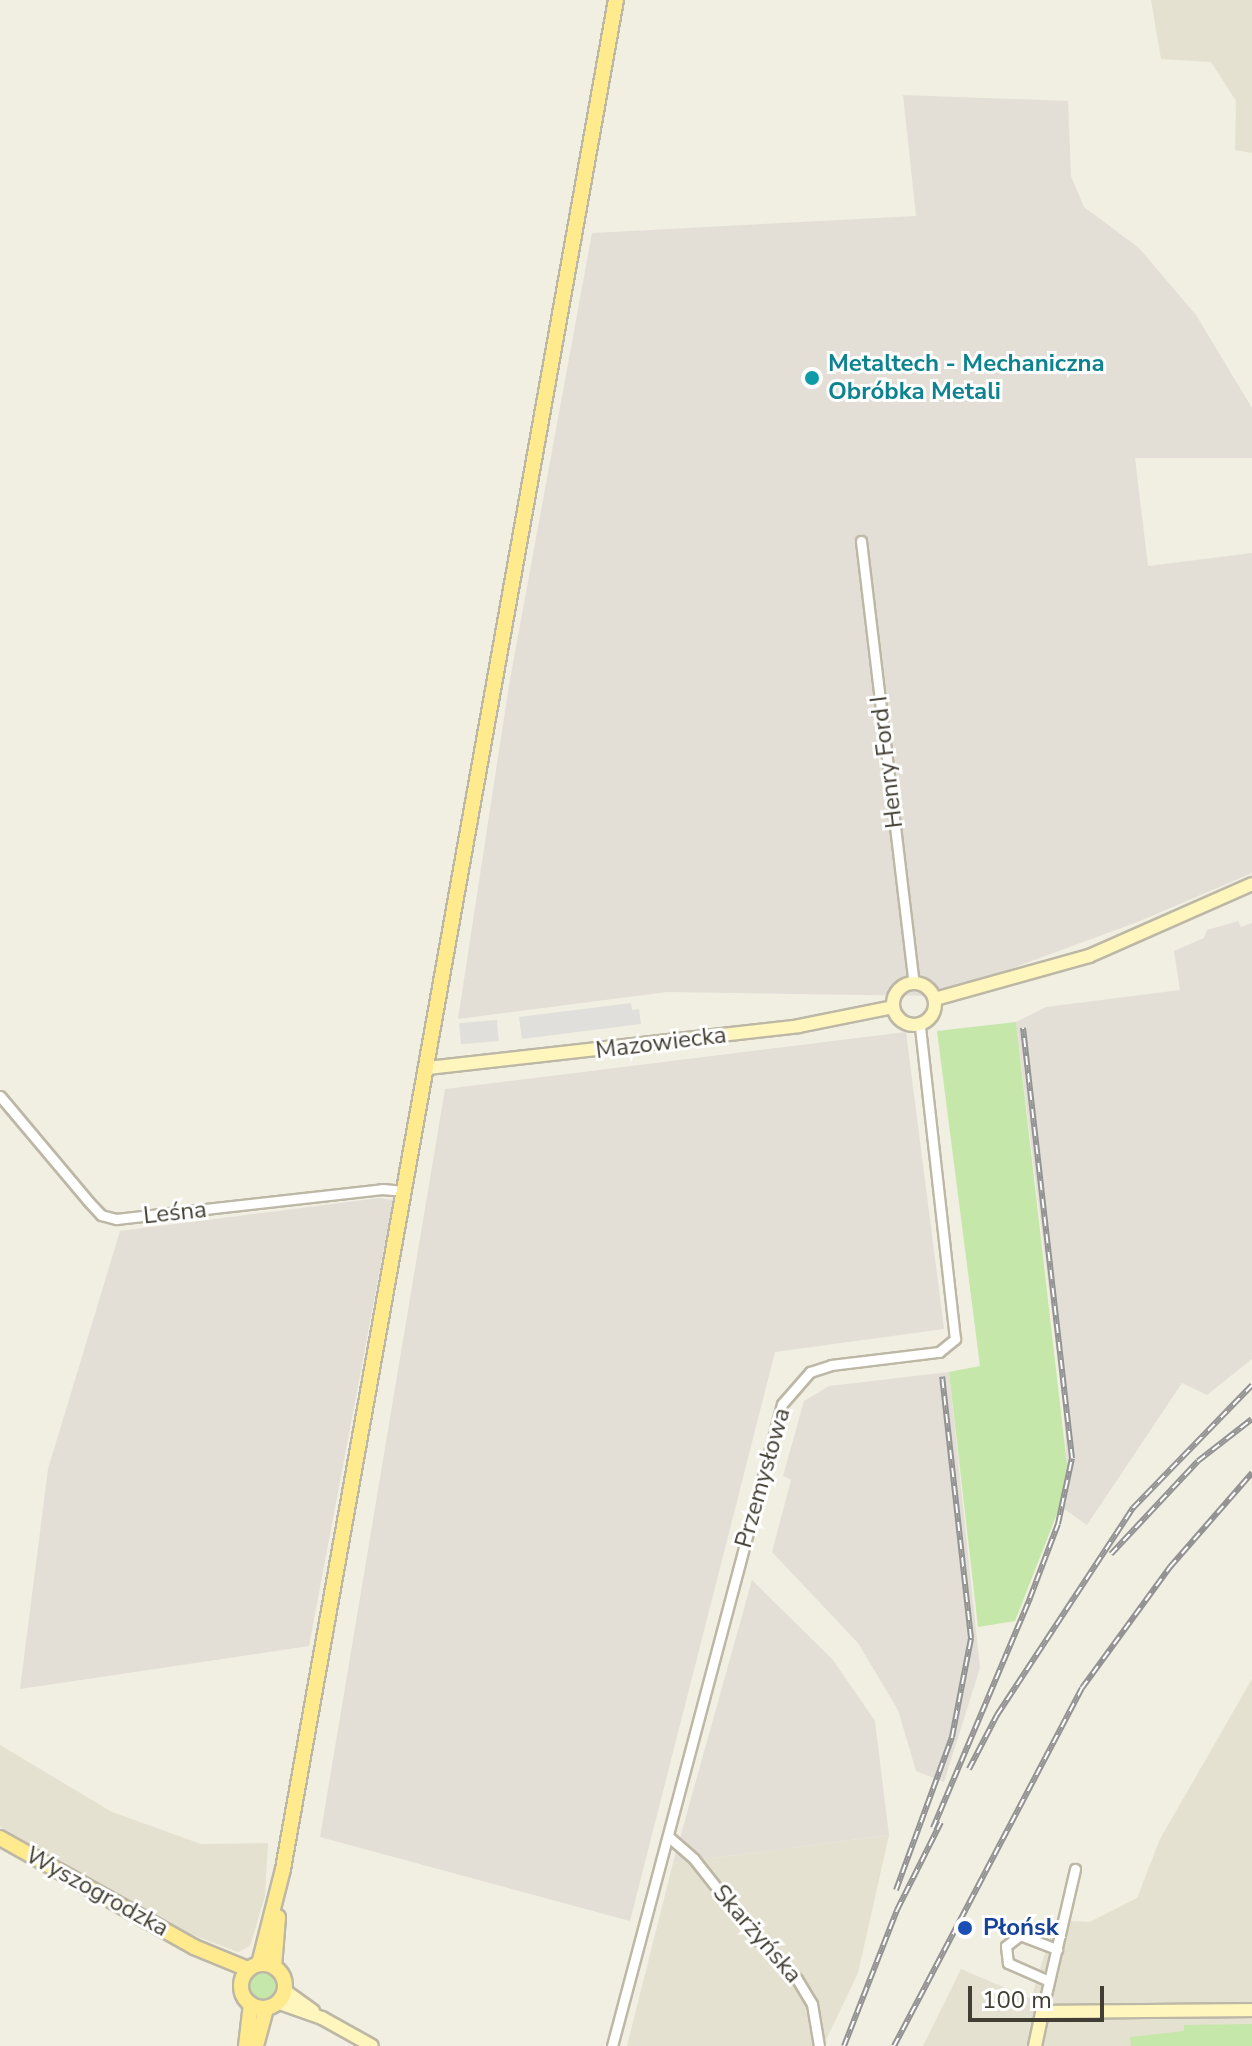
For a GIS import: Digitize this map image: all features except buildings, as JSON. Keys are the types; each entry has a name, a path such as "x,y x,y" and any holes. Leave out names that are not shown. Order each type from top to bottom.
{"main road":[{"path":"270,2001 241,1984 260,1967 283,1869 616,0"},
{"name":"Wyszogrodzka","path":"0,1838 194,1947 241,1984"},
{"name":"Wyszogrodzka","path":"194,1947 260,1967"},
{"path":"246,2046 282,1976 260,1967"},
{"path":"256,2046 270,2001"}],"street":[{"name":"Henry Ford I","path":"861,541 914,983"},
{"path":"935,999 1089,956 1252,884"},
{"path":"914,983 925,986 935,999 932,1015 920,1025 906,1024 893,1007 900,988 914,983"},
{"name":"Mazowiecka","path":"427,1068 801,1026 893,1007"},
{"name":"Przemysłowa","path":"612,2046 782,1404 810,1372 831,1365 939,1352 955,1339 920,1025"},
{"name":"Leśna","path":"0,1096 101,1215 116,1219 382,1189 405,1191"},
{"name":"Skarżyńska","path":"669,1837 694,1859 758,1940 797,1979 812,2004 819,2046"},
{"path":"1035,2046 1075,1869"},
{"path":"1049,1981 1008,1963 1006,1946 1020,1935 1057,1949"},
{"path":"270,2001 322,2018 372,2046"},
{"path":"1042,2012 1252,2010"}],"shaded area":[{"path":"1151,0 1252,0 1252,153 1235,150 1236,101 1211,62 1161,59"},
{"path":"903,95 1068,101 1071,176 1084,207 1139,248 1196,315 1252,408 1252,458 1135,458 1148,566 1252,553 1252,873 1140,921 937,996 667,992 458,1019 509,685 592,233 916,216"},
{"path":"1238,921 1241,927 1252,923 1252,1359 1207,1395 1182,1383 1087,1525 1060,1506 1067,1465 1063,1404 1016,1022 1046,1007 1180,990 1174,951 1204,938 1207,930"},
{"path":"631,1003 632,1010 639,1009 641,1024 522,1039 519,1017"},
{"path":"497,1020 499,1041 461,1044 459,1023"},
{"path":"906,1032 944,1329 775,1352 630,1921 320,1837 445,1089"},
{"path":"379,1198 393,1200 309,1646 20,1689 48,1469 120,1231"},
{"path":"949,1372 980,1668 944,1782 916,1771 898,1710 858,1643 772,1552 791,1480 783,1476 804,1401 829,1386"},
{"path":"752,1580 833,1660 875,1721 889,1835 673,1863"},
{"path":"1252,1679 1252,2046 923,2046 961,1969 1031,1999 1055,1920 1090,1922 1137,1898 1160,1839"},
{"path":"0,1745 112,1812 201,1844 268,1843 265,1896 250,1946 238,1952 185,1932 0,1827"},
{"path":"889,1835 858,1973 823,2046 627,2046 673,1863"}],"green space":[{"path":"1016,1022 1067,1465 1060,1506 1015,1621 978,1627 949,1372 980,1366 937,1031"},
{"path":"263,1971 269,1972 277,1980 277,1992 269,2000 263,2001 257,2000 249,1992 248,1986 249,1980 257,1972"},
{"path":"1252,2024 1252,2046 1131,2046 1130,2037 1184,2031 1184,2025"}],"railway":[{"path":"933,1828 1058,1524 1072,1458 1023,1028"},
{"path":"896,1890 952,1737 971,1638 942,1377"},
{"path":"969,1769 997,1715 1133,1508 1252,1385"},
{"path":"1111,1554 1198,1461 1252,1419"},
{"path":"894,2046 1082,1688 1170,1567 1252,1473"},
{"path":"844,2046 897,1910 941,1822"}],"place":[{"name":"Metaltech - Mechaniczna Obróbka Metali","path":"812,378"},
{"name":"Płońsk","path":"965,1928"}]}
